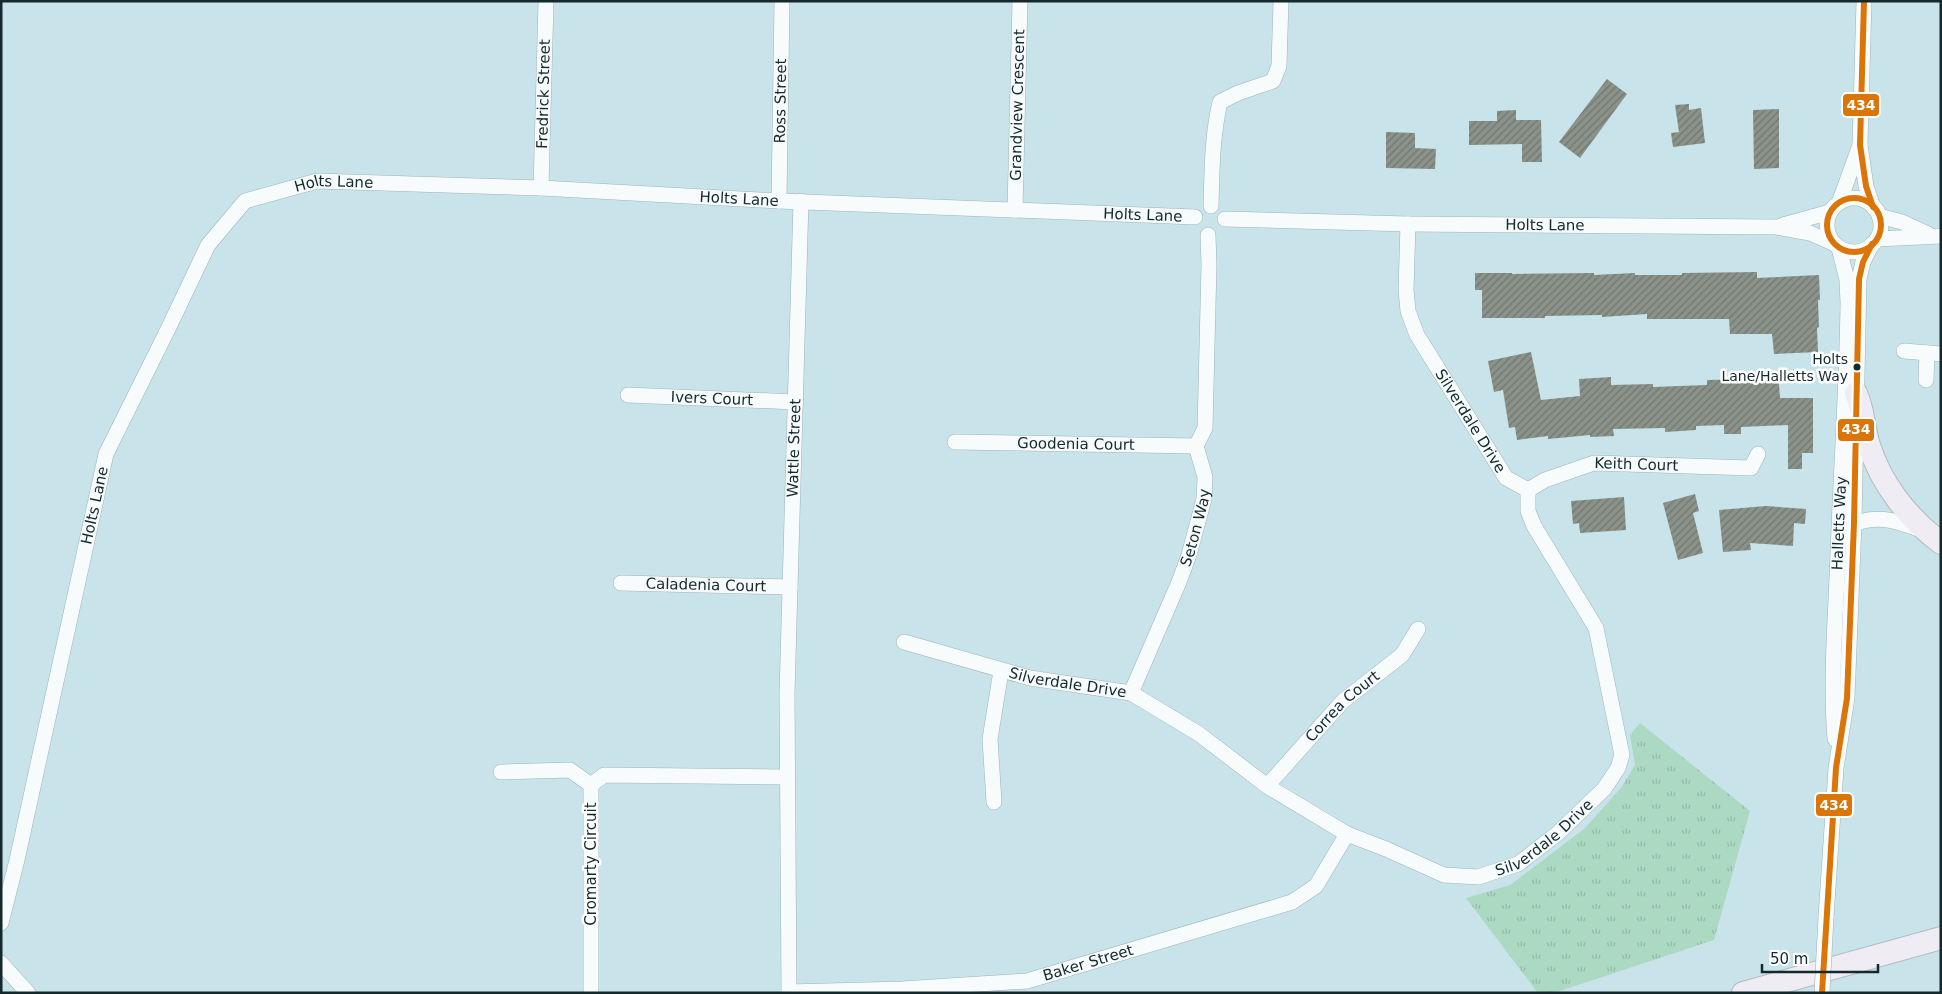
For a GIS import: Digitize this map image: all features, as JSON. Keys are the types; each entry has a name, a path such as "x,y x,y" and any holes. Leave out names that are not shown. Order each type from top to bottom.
{"highway":[{"path":"1856,392 1863,408 1864,424 1869,444 1878,469 1888,488 1934,538"},
{"path":"1743,993 1941,938"}],"street":[{"name":"Fredrick Street","path":"541,188 546,1"},
{"name":"Ross Street","path":"779,201 782,1"},
{"name":"Grandview Crescent","path":"1015,210 1020,1"},
{"path":"1211,206 1212,155 1220,102 1238,93 1273,81 1279,66 1281,1"},
{"path":"1864,1 1860,145 1866,186 1880,227 1874,242"},
{"path":"1860,145 1835,207 1827,220 1827,229 1830,237 1837,246 1856,252 1874,242 1935,235"},
{"name":"Holts Lane","path":"1,923 17,860 106,454 208,245 245,201 318,181 541,188 779,201 1195,217"},
{"path":"1835,207 1854,198 1865,201 1876,212 1935,235"},
{"name":"Wattle Street","path":"787,778 787,694 801,201"},
{"path":"1211,206 1220,210 1225,219 1220,231 1208,236 1197,229 1195,217 1201,208 1211,206"},
{"name":"Holts Lane","path":"1776,227 1835,207"},
{"name":"Holts Lane","path":"1225,219 1408,224 1776,227 1810,233 1837,246"},
{"name":"Silverdale Drive","path":"904,642 1030,678 1131,693 1199,734 1267,786 1347,834 1444,875 1478,877 1518,864 1557,834 1604,789 1618,768 1622,755 1596,628 1534,526 1528,511 1528,490 1506,478 1417,334 1408,310 1406,290 1408,224"},
{"path":"1196,446 1205,428 1208,236"},
{"name":"Halletts Way","path":"1822,993 1836,768 1847,698 1854,523 1860,279 1863,262 1874,242"},
{"name":"Halletts Way","path":"1836,768 1832,706 1838,532 1844,443 1848,302 1847,280 1837,246"},
{"path":"1904,351 1934,354 1926,380"},
{"name":"Ivers Court","path":"628,395 796,402"},
{"name":"Goodenia Court","path":"955,442 1196,446"},
{"name":"Seton Way","path":"1131,693 1179,582 1204,499 1205,477 1196,446"},
{"name":"Keith Court","path":"1528,490 1545,480 1594,463 1753,475 1758,454"},
{"path":"1838,532 1860,520 1878,518 1896,520 1934,538"},
{"name":"Caladenia Court","path":"621,582 790,586"},
{"name":"Correa Court","path":"1267,786 1343,701 1402,654 1418,629"},
{"path":"994,802 990,739 1001,671"},
{"path":"501,772 570,770 592,785"},
{"name":"Cromarty Circuit","path":"591,993 592,785 604,774 787,778"},
{"path":"787,778 789,992"},
{"name":"Baker Street","path":"789,992 902,989 1027,980 1292,902 1316,886 1347,834"},
{"path":"3,971 28,993"}],"green space":[{"path":"1640,723 1750,811 1714,940 1554,993 1538,993 1466,898 1510,885 1584,829 1621,788 1635,765 1630,735"}],"building":[{"path":"1607,79 1627,94 1580,158 1559,142"},
{"path":"1689,104 1689,110 1701,108 1705,143 1673,147 1671,133 1679,132 1675,105"},
{"path":"1779,109 1779,168 1754,169 1753,110"},
{"path":"1516,110 1516,120 1541,120 1542,162 1522,162 1522,144 1469,145 1469,121 1497,121 1497,111"},
{"path":"1386,132 1415,133 1415,148 1436,149 1435,169 1386,168"},
{"path":"1757,272 1757,278 1819,275 1818,352 1774,354 1772,334 1730,334 1729,319 1647,319 1647,314 1602,317 1602,315 1545,316 1545,318 1482,318 1482,290 1475,290 1475,273 1594,273 1594,275 1635,273 1635,275 1682,275 1682,273"},
{"path":"1531,352 1541,400 1580,396 1579,379 1611,377 1611,385 1653,384 1653,387 1707,385 1707,380 1757,379 1756,372 1778,371 1780,398 1813,398 1813,453 1802,453 1802,469 1788,469 1788,425 1741,427 1741,434 1724,434 1724,425 1696,426 1696,430 1665,432 1665,428 1613,429 1614,436 1590,437 1590,435 1548,439 1548,436 1517,440 1515,427 1509,428 1503,390 1494,392 1488,361"},
{"path":"1695,494 1699,511 1693,513 1703,553 1678,560 1663,503"},
{"path":"1624,497 1626,530 1580,533 1579,523 1573,524 1571,501"},
{"path":"1766,506 1806,509 1805,524 1794,523 1793,546 1750,543 1751,550 1723,552 1719,510"}],"transit line":[{"name":"434","path":"1864,1 1860,145 1866,186 1873,207"},
{"name":"434","path":"1854,198 1864,200 1873,206 1879,215 1881,225 1879,235 1873,244 1864,250 1854,252 1844,250 1835,244 1829,235 1827,225 1829,215 1835,206 1844,200 1854,198"},
{"name":"434","path":"1822,993 1836,768 1847,698 1854,523 1859,279 1863,262 1872,244"}],"place":[{"name":"Holts Lane/Halletts Way","path":"1857,367"}]}
